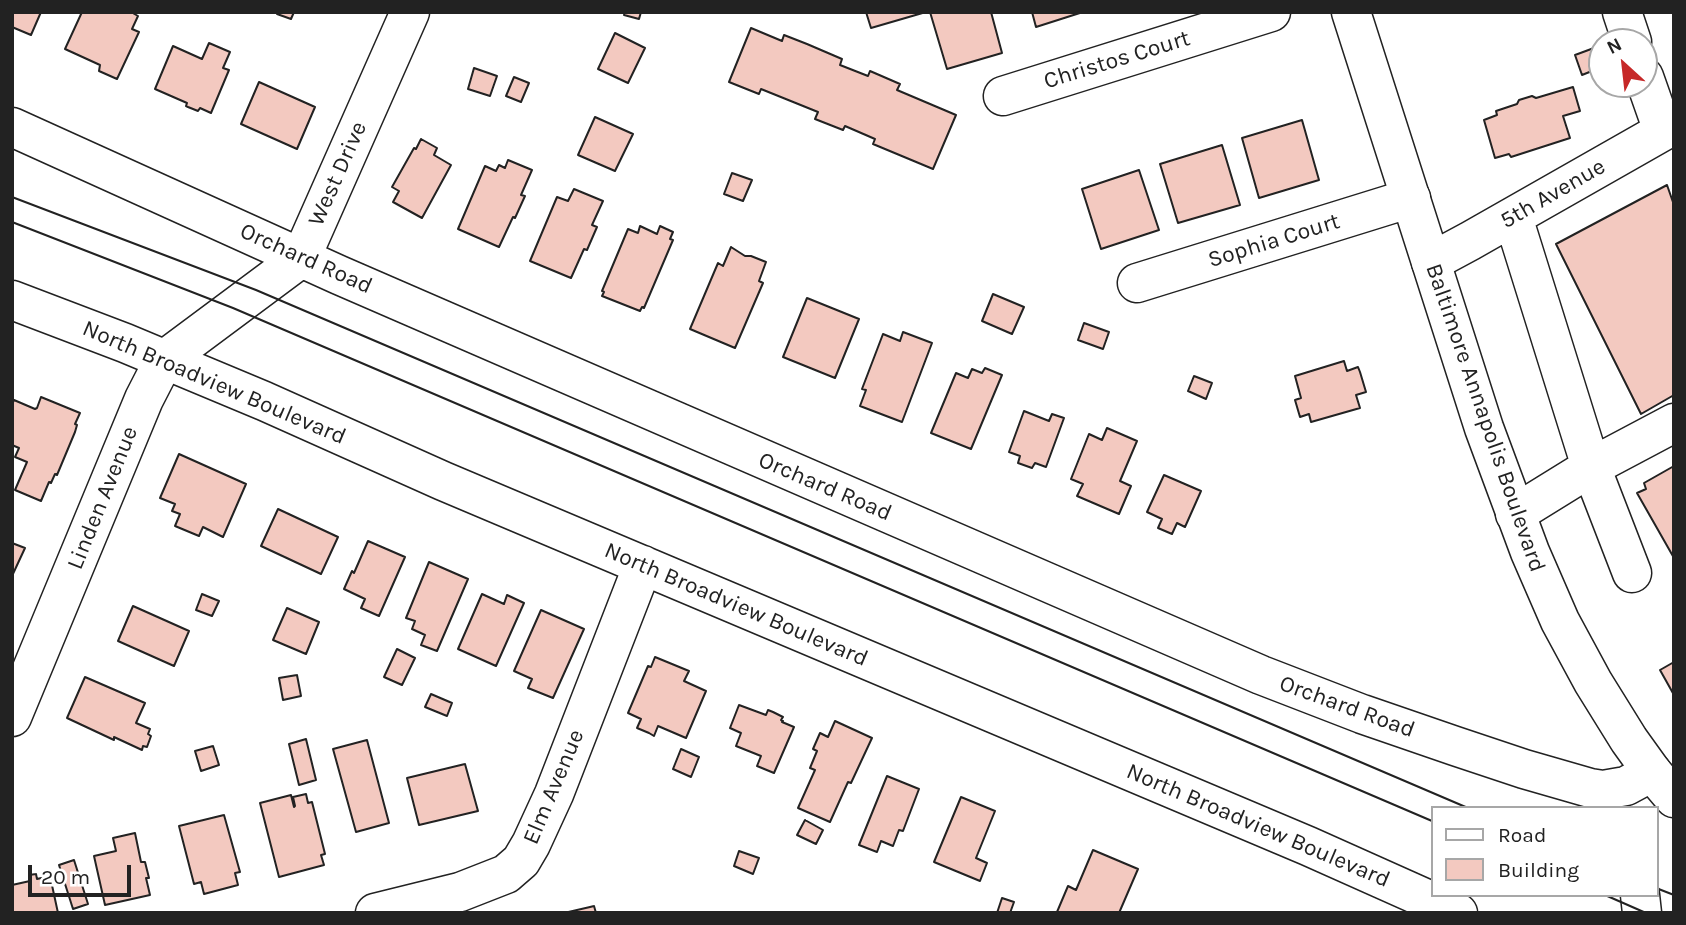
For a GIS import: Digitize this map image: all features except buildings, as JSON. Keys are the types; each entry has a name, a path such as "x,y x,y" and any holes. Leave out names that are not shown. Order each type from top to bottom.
{"street":[{"name":"West Drive","path":"233,308 301,258 410,12"},
{"name":"Christos Court","path":"1003,96 1271,12"},
{"name":"Baltimore Annapolis Boulevard","path":"1351,12 1484,428 1515,514 1546,590 1577,655 1658,793"},
{"path":"1654,98 1668,128"},
{"name":"Orchard Road","path":"12,127 301,258 1261,675 1524,769 1590,788 1603,790 1626,786 1658,793"},
{"name":"5th Avenue","path":"1431,262 1668,128"},
{"name":"Sophia Court","path":"1137,284 1410,198"},
{"path":"1513,217 1591,467 1632,573"},
{"name":"North Broadview Boulevard","path":"12,300 288,412 443,481 1308,846 1458,913"},
{"name":"Linden Avenue","path":"12,718 144,399 164,360 233,308"},
{"path":"1515,514 1591,467 1674,423"},
{"name":"Elm Avenue","path":"374,913 460,892 506,874 521,861 554,794 643,565"}],"tram line":[{"path":"12,197 256,290 1463,806"},
{"path":"12,222 233,308 1430,820"},
{"path":"1658,889 1674,895"},
{"path":"1610,897 1646,913"}]}
